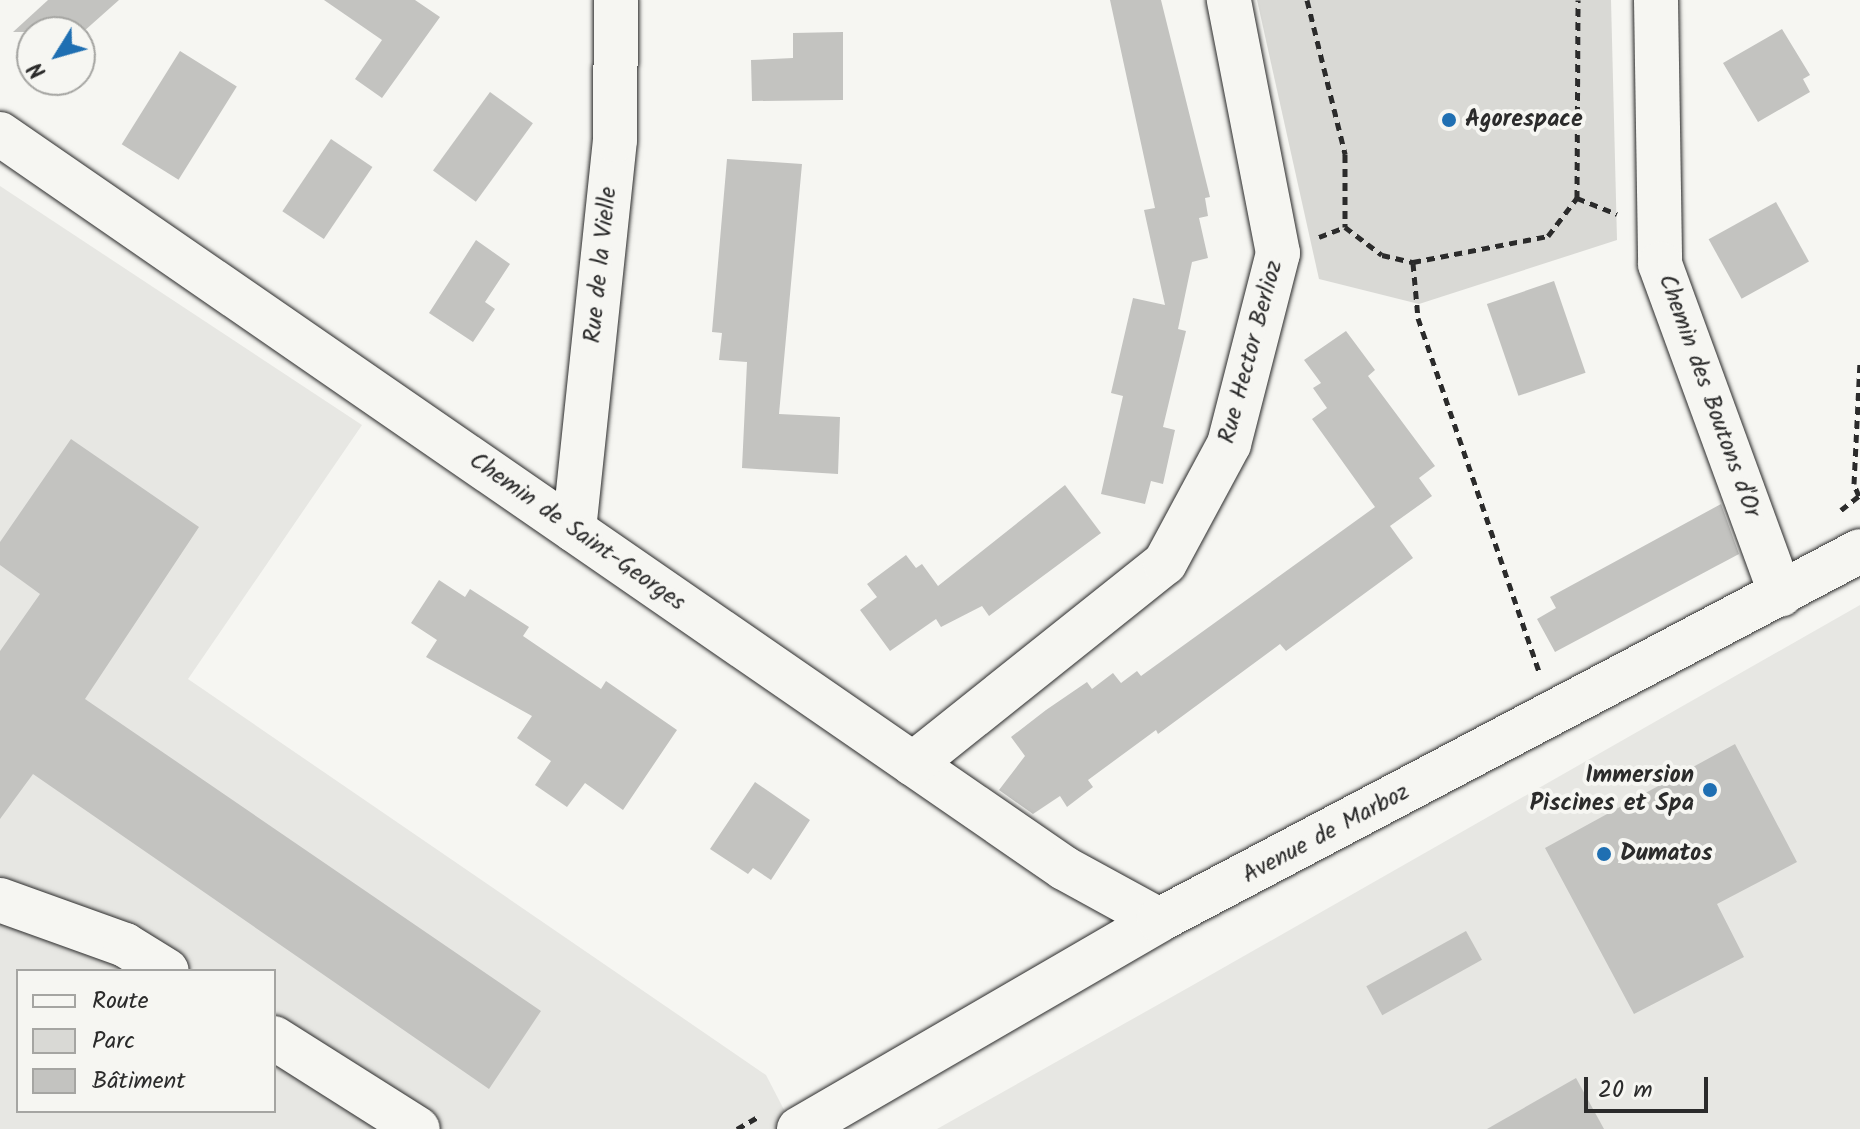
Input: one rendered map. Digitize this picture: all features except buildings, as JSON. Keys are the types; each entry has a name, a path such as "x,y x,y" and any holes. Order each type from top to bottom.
{"street":[{"name":"Rue de la Vielle","path":"574,530 615,140 616,0"},
{"name":"Rue Hector Berlioz","path":"913,764 1165,563 1229,444 1278,253 1229,0"},
{"name":"Chemin des Boutons d'Or","path":"1656,0 1660,264 1781,595"},
{"name":"Chemin de Saint-Georges","path":"0,134 1064,868 1159,920"},
{"name":"Avenue de Marboz","path":"799,1129 1159,920 1860,551"},
{"path":"0,900 113,939 164,969"},
{"path":"276,1039 418,1129"}],"path":[{"path":"1307,0 1345,154 1345,227 1382,255 1413,262 1548,236 1577,198 1578,0"},
{"path":"1413,262 1418,318 1553,715"},
{"path":"1860,362 1854,484 1860,497"}],"shaded area":[{"path":"0,186 362,425 188,679 766,1075 794,1129 0,1129"},
{"path":"1860,605 1860,1129 937,1129 1193,985"}],"green space":[{"name":"Agorespace","path":"1257,0 1611,0 1617,240 1419,304 1319,279"}],"place":[{"name":"Agorespace","path":"1449,120"},
{"name":"Immersion Piscines et Spa","path":"1710,790"},
{"name":"Dumatos","path":"1604,854"}]}
